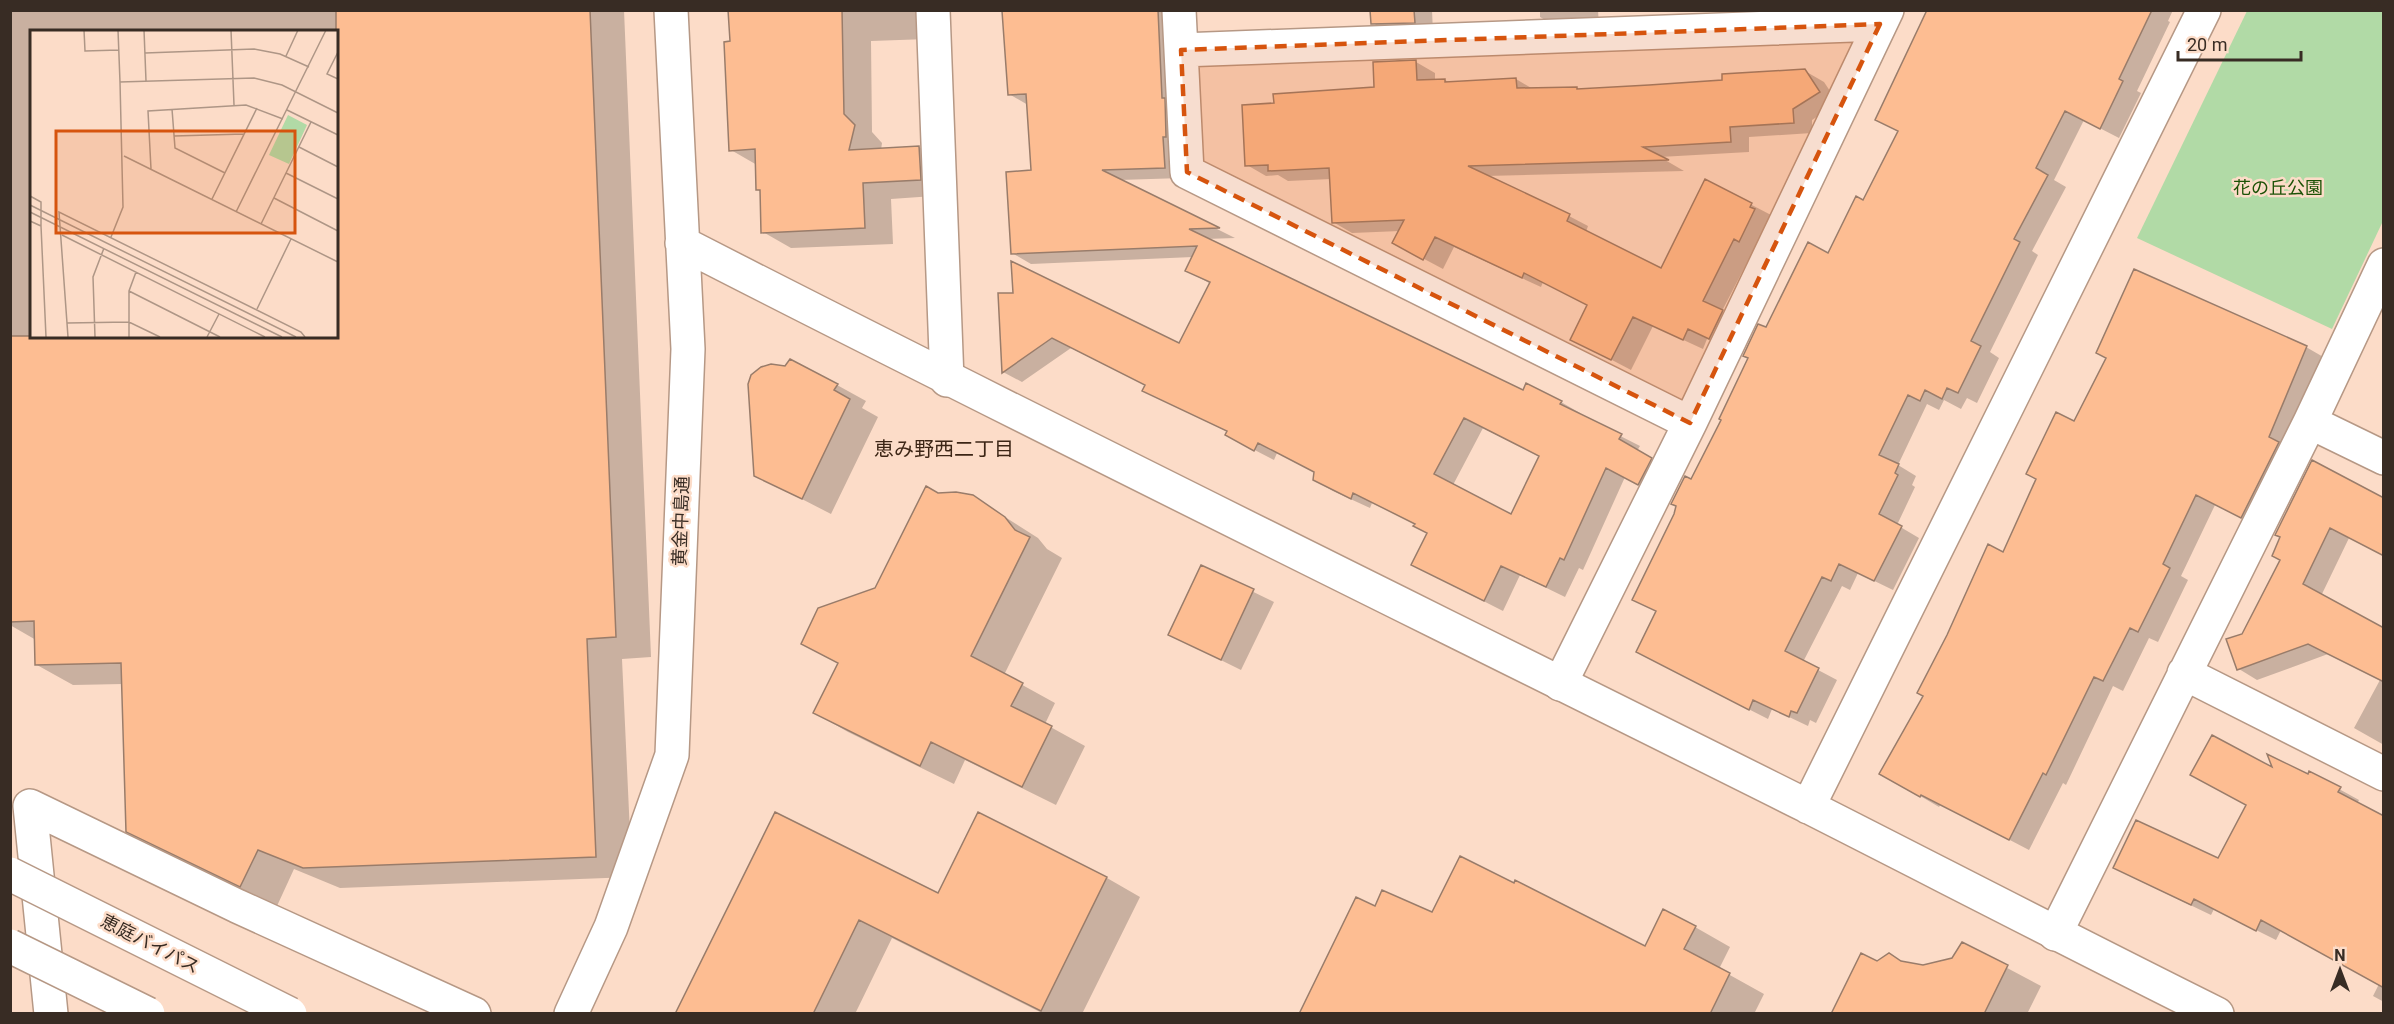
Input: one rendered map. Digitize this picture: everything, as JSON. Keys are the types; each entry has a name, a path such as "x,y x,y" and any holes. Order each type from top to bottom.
{"main road":[{"name":"黄金中島通","path":"571,1014 611,927 672,755 688,349 671,10"},
{"path":"933,10 947,380"},
{"path":"1179,10 1187,172 1690,423"},
{"path":"1808,807 2204,10"},
{"path":"1181,50 1884,17 1690,423 1560,684"},
{"path":"682,243 947,380 1808,807 2217,1014"},
{"path":"2055,934 2310,422 2384,265"},
{"path":"2310,422 2384,458"},
{"path":"2184,673 2384,774"},
{"path":"51,1014 30,806 237,906 474,1014"},
{"name":"恵庭バイパス","path":"10,874 290,1014"},
{"path":"10,946 148,1014"}],"highlighted area":[{"path":"1880,24 1690,423 1187,172 1181,50"}],"green space":[{"name":"花の丘公園","path":"2247,11 2383,11 2383,221 2332,329 2137,238"}],"building":[{"path":"336,10 590,10 616,637 587,639 596,857 303,868 258,850 240,887 126,832 121,663 35,665 34,621 10,622 10,336 30,336 30,338 338,338 338,30 336,30"},
{"path":"728,10 842,10 844,114 855,125 849,150 919,146 921,180 863,183 865,228 761,233 760,190 756,190 755,149 729,151 724,42 730,41"},
{"path":"1158,10 1162,98 1165,98 1166,137 1163,137 1165,168 1102,170 1220,228 1189,229 1523,390 1526,383 1562,401 1560,404 1622,434 1619,439 1652,458 1638,485 1606,468 1564,560 1560,558 1546,587 1501,566 1484,601 1411,565 1427,533 1413,526 1415,524 1353,493 1351,499 1313,480 1314,472 1258,443 1254,451 1225,435 1227,431 1142,391 1145,385 1052,338 1002,373 998,293 1013,293 1011,261 1179,343 1210,282 1185,271 1197,246 1011,254 1006,172 1031,170 1026,94 1008,95 1002,11","holes":["1464,418 1539,456 1511,514 1434,474"]},
{"path":"1370,10 1414,10 1415,23 1371,24"},
{"path":"1927,10 2152,10 2119,79 2123,81 2100,129 2065,111 2036,168 2048,175 2014,239 2020,242 1971,341 1981,346 1958,393 1947,388 1942,399 1925,390 1920,401 1908,395 1879,455 1899,464 1895,473 1898,475 1879,514 1902,526 1874,581 1839,564 1831,581 1822,577 1785,651 1819,668 1797,713 1791,711 1789,717 1753,700 1749,710 1636,652 1656,611 1632,600 1674,514 1676,506 1671,504 1685,476 1691,479 1721,420 1719,419 1748,358 1743,356 1758,324 1766,327 1808,242 1828,253 1856,196 1863,200 1898,131 1875,120"},
{"path":"1416,60 1417,80 1445,79 1445,82 1516,78 1517,88 1577,87 1577,89 1649,85 1722,80 1722,74 1805,69 1820,92 1793,109 1794,123 1730,127 1731,142 1643,147 1669,160 1468,166 1570,214 1567,221 1661,268 1705,179 1752,203 1750,207 1755,209 1739,242 1734,239 1703,301 1723,310 1709,339 1688,329 1683,340 1633,317 1611,360 1570,340 1587,305 1524,273 1522,278 1435,237 1423,260 1392,243 1404,220 1332,223 1329,168 1268,171 1268,165 1245,166 1242,105 1274,103 1273,94 1374,87 1373,62"},
{"path":"2134,269 2307,346 2269,437 2279,442 2241,518 2196,495 2163,564 2170,568 2138,632 2130,628 2103,681 2094,677 2046,775 2043,773 2009,840 1921,795 1920,797 1879,774 1923,696 1917,693 1947,635 1988,544 2003,552 2036,479 2026,474 2056,412 2074,421 2106,358 2096,353"},
{"path":"790,359 838,384 834,390 850,399 802,499 754,476 748,384 751,375 761,367 771,364 785,366"},
{"path":"2312,460 2384,498 2384,556 2330,528 2303,584 2384,628 2384,682 2308,644 2237,670 2226,639 2242,634 2280,560 2272,556 2280,537 2275,535"},
{"path":"926,486 938,493 956,492 973,495 1005,517 1015,530 1030,537 971,656 1023,683 1011,706 1052,726 1022,787 931,742 920,766 813,713 838,663 801,644 818,608 875,588"},
{"path":"1201,565 1254,589 1221,660 1168,635"},
{"path":"2212,735 2272,767 2267,754 2308,774 2309,771 2341,787 2338,792 2384,816 2384,988 2261,920 2256,931 2194,899 2191,905 2113,868 2136,820 2218,858 2246,805 2190,775"},
{"path":"775,812 938,893 978,812 1107,877 1041,1011 859,920 813,1014 675,1014"},
{"path":"1460,856 1514,883 1515,880 1645,946 1663,909 1696,926 1684,949 1730,973 1710,1014 1299,1014 1356,897 1375,906 1382,890 1432,912"},
{"path":"1962,942 2008,965 1984,1014 1831,1014 1861,953 1877,961 1889,953 1901,961 1923,965 1952,958"}],"district":[{"name":"恵み野西二丁目","path":"944,449"}]}
